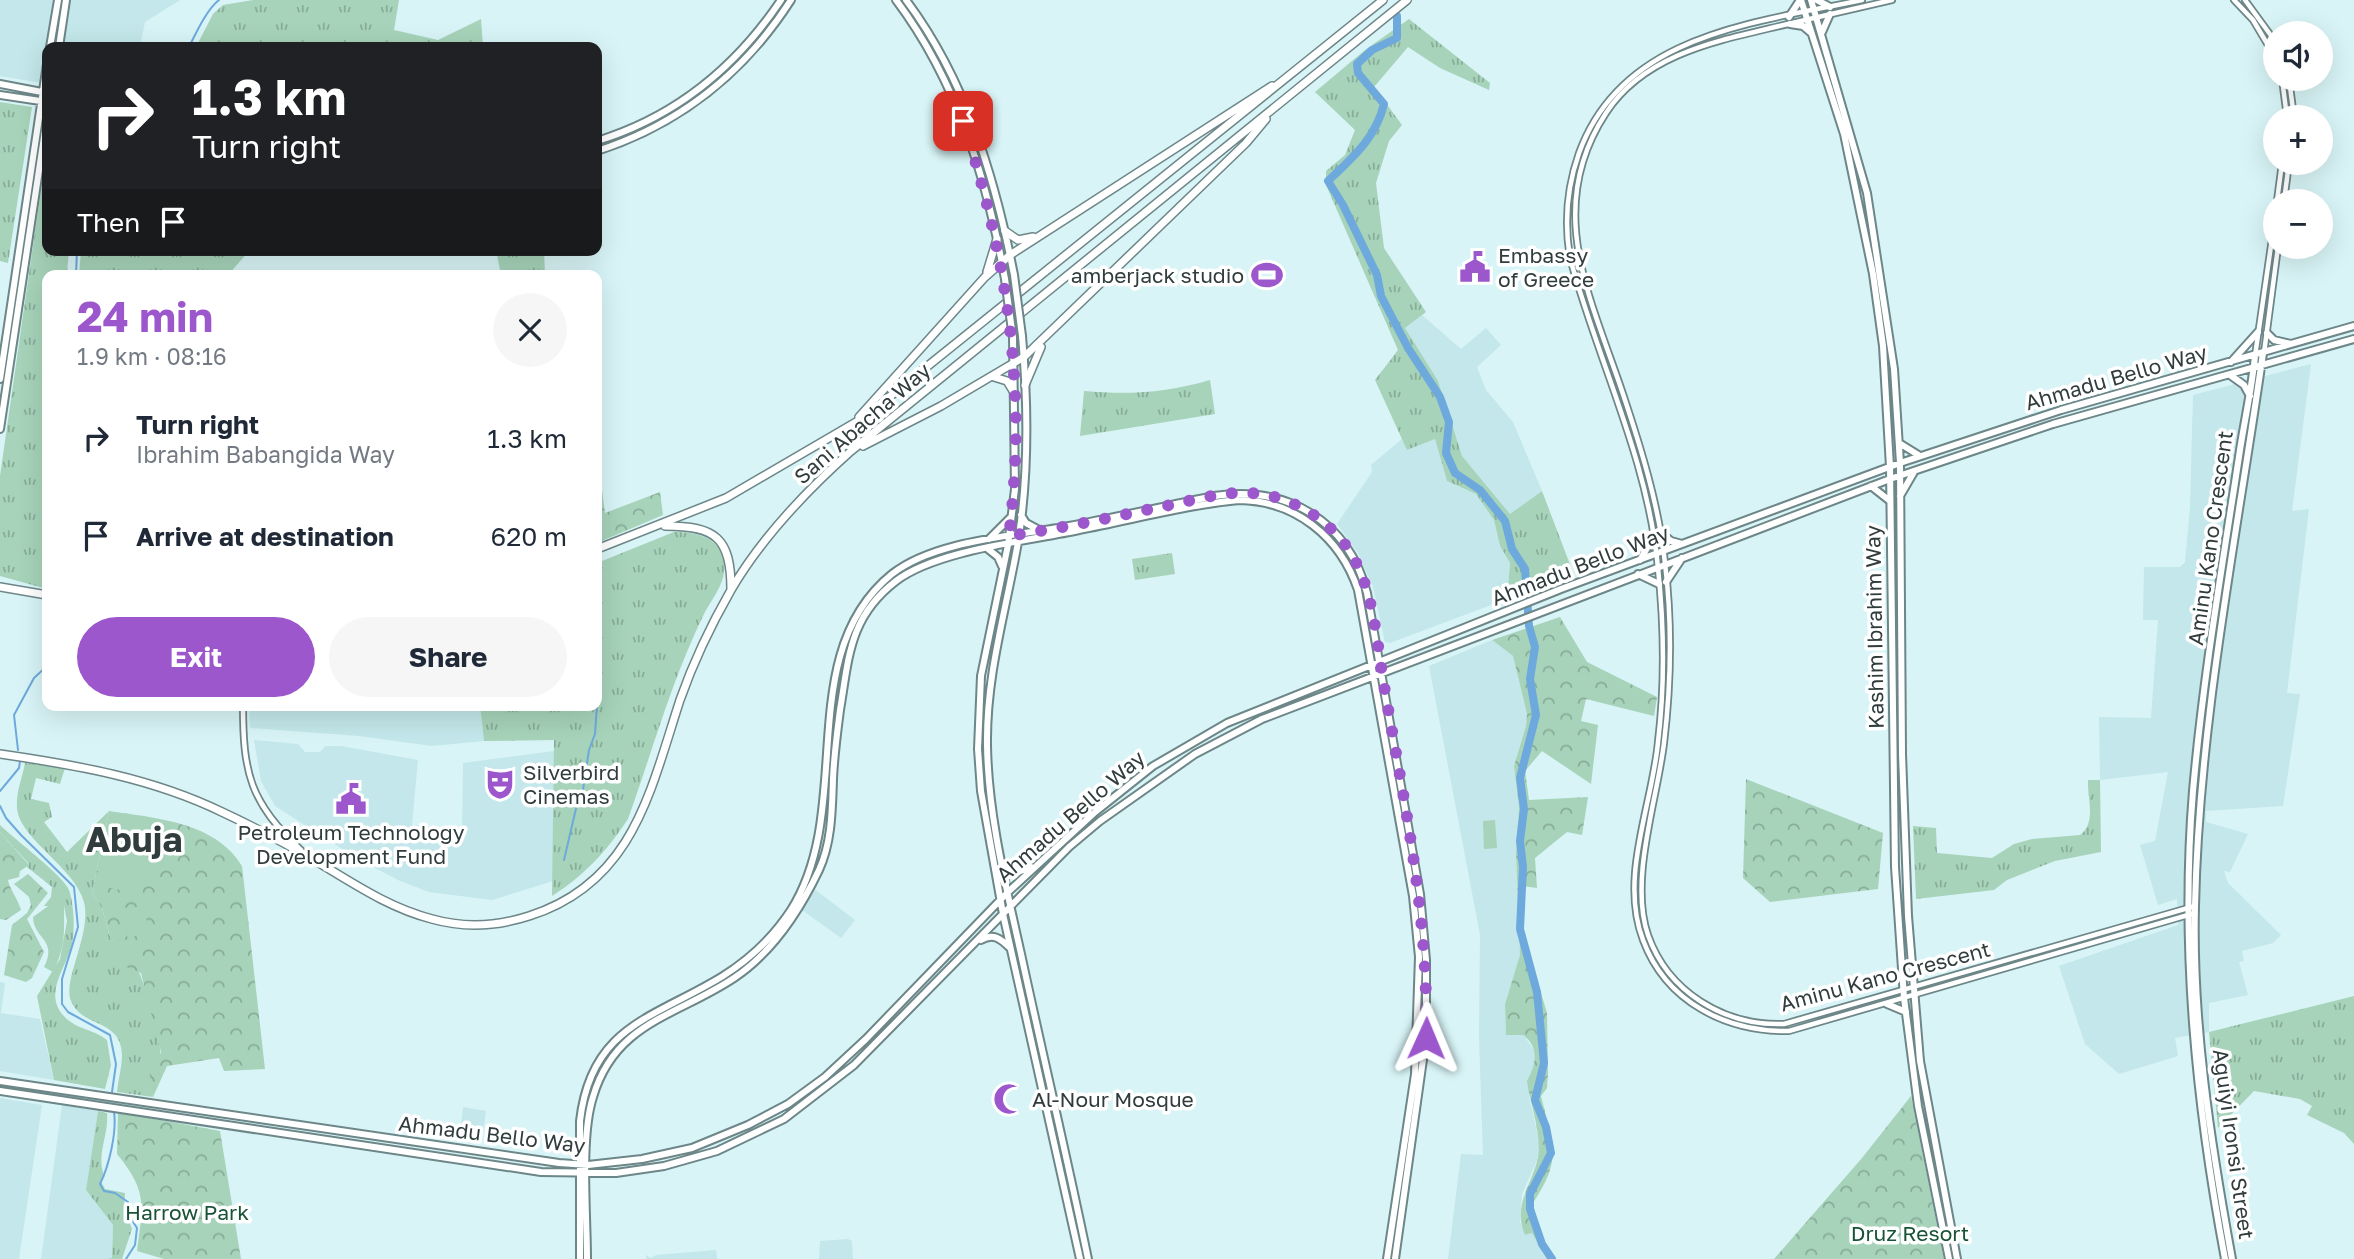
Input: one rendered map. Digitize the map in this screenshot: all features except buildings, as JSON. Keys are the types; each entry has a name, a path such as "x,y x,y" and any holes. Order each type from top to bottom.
{"highway":[{"name":"Sani Abacha Way","path":"602,547 660,526 754,483 846,430 903,388 1383,0"},
{"name":"Sani Abacha Way","path":"0,754 45,760 146,783 224,813 309,857 385,902 450,924 504,922 561,903 604,871 633,831 656,777 695,661 731,590 772,533 801,499 851,451 1407,0"},
{"path":"846,430 898,376 985,277 1002,262 1245,101 1291,76"},
{"path":"851,451 993,377 1024,357 1246,143 1278,105"},
{"path":"1005,231 1018,240 1037,237"},
{"path":"985,277 997,239"},
{"path":"1025,385 1036,354 1049,335"},
{"path":"993,377 1007,381 1015,394"},
{"path":"660,526 694,526 718,537 730,560 731,590"},
{"path":"0,587 42,594"}],"main road":[{"path":"51,42 58,0"},
{"path":"59,42 66,0"},
{"path":"602,139 645,122 696,92 749,44 781,0"},
{"path":"602,149 658,126 702,99 744,62 791,0"},
{"path":"896,0 931,52 963,121 997,239 1005,279 1015,363 1016,455 1009,536 981,676 978,750 981,791 1010,948 1080,1259"},
{"path":"906,0 932,37 957,83 971,118 1005,231 1014,275 1024,357 1026,443 1019,535 995,645 987,705 990,787 1011,907 1088,1259"},
{"path":"1801,0 1789,20 1803,26 1812,35"},
{"name":"Kashim Ibrahim Way","path":"1801,0 1844,134 1871,260 1886,376 1890,467 1895,867 1902,991 1918,1106 1949,1259"},
{"name":"Kashim Ibrahim Way","path":"1811,0 1852,132 1878,250 1894,369 1900,463 1902,754 1914,988 1926,1098 1958,1259"},
{"path":"1817,0 1830,11 1824,21 1822,34"},
{"path":"0,84 42,91"},
{"path":"0,95 42,102"},
{"path":"0,426 36,130 42,109"},
{"path":"0,379 42,148"},
{"name":"Ahmadu Bello Way","path":"0,1081 512,1159 584,1164 642,1159 692,1148 739,1130 788,1104 825,1077 1036,865 1126,787 1179,749 1249,713 1561,589 1900,463 2061,410 2354,326"},
{"path":"2230,363 2258,332"},
{"path":"2267,333 2274,340 2293,345"},
{"name":"Ahmadu Bello Way","path":"0,1091 511,1168 584,1175 642,1170 690,1160 743,1141 784,1119 844,1074 1069,847 1161,775 1210,744 1262,719 1565,600 1890,479 2053,424 2230,375 2254,369 2261,370 2270,364 2354,340"},
{"name":"Aminu Kano Crescent","path":"2202,1035 2198,1015 2191,910 2209,725 2263,353"},
{"name":"Aminu Kano Crescent","path":"2193,1035 2193,789 2255,356"},
{"path":"2230,375 2244,385 2250,396"},
{"path":"1899,443 1920,456"},
{"path":"1875,472 1889,453"},
{"path":"1899,497 1915,471"},
{"path":"1871,486 1890,501"},
{"path":"587,1259 582,1101 598,1064 615,1041 650,1013 710,984 750,957 780,925 799,895 821,836 828,735 839,656 850,626 862,606 880,585 905,565 961,545 1227,494 1261,494 1292,503 1327,526 1353,557 1367,593 1380,661 1419,888 1426,960 1426,1038 1395,1259"},
{"path":"584,1164 591,1101 597,1083 617,1051 643,1026 733,979 755,962 786,927 810,888 820,867 828,837 835,736 847,659 864,615 884,592 909,573 939,561 1034,539 1227,501 1251,500 1282,507 1322,532 1348,565 1358,590 1413,896 1419,968 1415,1074 1387,1259"},
{"path":"1021,514 1030,526 1041,531"},
{"path":"988,540 1012,515"},
{"path":"1659,531 1671,541 1684,545"},
{"path":"1639,561 1653,538"},
{"path":"1014,558 1034,539"},
{"path":"988,549 998,557 1003,569"},
{"path":"1636,574 1663,583 1684,556"},
{"path":"1002,862 1018,872 1036,865"},
{"path":"970,947 993,936 1010,948"},
{"path":"1887,1003 1906,1012"},
{"name":"Aguiyi Ironsi Street","path":"2193,1035 2202,1118 2225,1259"},
{"name":"Aguiyi Ironsi Street","path":"2202,1035 2211,1119 2232,1259"},
{"path":"580,1259 584,1175"}],"street":[{"path":"1830,11 1862,0"},
{"name":"Aminu Kano Crescent","path":"1660,553 1653,538 1632,442 1570,257 1566,226 1574,166 1602,106 1643,66 1692,41 1892,0"},
{"path":"2234,0 2253,20 2263,37"},
{"path":"2245,0 2263,25"},
{"name":"Aminu Kano Crescent","path":"1789,20 1693,48 1647,72 1608,110 1580,169 1574,226 1578,262 1638,440 1659,531 1667,716 1659,781 1641,879 1642,912 1655,951 1671,976 1699,1001 1729,1016 1766,1024 1797,1021 2191,910"},
{"name":"Aminu Kano Crescent","path":"2255,356 2269,259"},
{"path":"2263,353 2276,259"},
{"name":"Aminu Kano Crescent","path":"1663,583 1659,740 1634,879 1635,913 1649,954 1666,980 1695,1007 1724,1022 1767,1031 1809,1027 1887,1003 1902,991"},
{"path":"243,711 246,762 256,798 278,827 309,857"},
{"name":"Aminu Kano Crescent","path":"1902,991 1915,997 2191,910"}],"shaded area":[{"path":"0,0 180,0 145,22 141,42 42,42 42,83 0,76"},
{"path":"1422,315 1461,349 1486,328 1501,345 1477,367 1486,390 1513,422 1542,491 1510,514 1462,456 1405,328"},
{"path":"2311,364 2292,511 2309,509 2287,693 2300,694 2283,806 2206,811 2206,822 2248,834 2230,872 2224,871 2228,883 2281,935 2273,943 2242,951 2244,961 2239,962 2248,995 2209,1003 2209,1032 2175,1038 2178,1056 2119,1074 2085,1044 2059,966 2178,925 2177,899 2158,905 2140,845 2155,841 2168,772 2100,780 2099,717 2151,718 2158,620 2143,620 2144,567 2180,567 2185,562 2190,507 2193,395"},
{"path":"1403,438 1407,450 1435,439 1447,481 1476,494 1494,520 1500,546 1510,563 1507,599 1390,643 1385,642 1373,587 1358,553 1337,524 1372,472 1371,465"},
{"path":"1492,640 1513,656 1527,714 1514,766 1519,807 1516,853 1520,955 1505,1004 1506,1035 1523,1035 1535,1051 1536,1065 1529,1097 1540,1145 1537,1160 1522,1194 1520,1222 1525,1235 1532,1233 1547,1259 1448,1259 1461,1154 1483,1155 1479,1037 1480,935 1429,666"},
{"path":"249,711 481,711 484,741 432,746 359,736 250,728"},
{"path":"254,740 298,744 305,752 320,752 325,746 341,746 418,760 412,825 462,829 463,763 554,751 553,881 492,900 429,892 398,880 358,859 275,806 261,781"},
{"path":"813,888 855,920 841,938 802,910"},
{"path":"0,982 5,983 1,1013 40,1019 54,1080 0,1071"},
{"path":"0,1098 42,1105 19,1259 0,1259"},
{"path":"62,1105 98,1111 86,1190 113,1225 112,1259 41,1259"},
{"path":"463,1107 486,1111 482,1140 460,1136"},
{"path":"820,1241 852,1241 853,1259 819,1259"},
{"path":"716,1250 717,1259 646,1259 646,1255 651,1258 656,1255"}],"green space":[{"path":"253,0 399,0 394,30 438,40 481,19 483,42 199,42 213,14 223,5"},
{"path":"1409,19 1490,83 1489,90 1440,68 1408,47 1374,87 1402,125 1389,141 1376,183 1384,248 1426,312 1405,328 1438,381 1462,456 1510,514 1542,491 1574,575 1507,599 1510,563 1500,546 1494,520 1476,494 1447,481 1435,439 1407,450 1375,380 1398,350 1326,185 1326,171 1345,155 1355,130 1315,92 1365,50"},
{"path":"0,102 32,107 8,263 0,261"},
{"path":"42,183 42,256 69,256 67,270 42,270 42,588 0,576 0,476"},
{"path":"81,256 245,256 232,270 79,270"},
{"path":"497,256 544,256 545,270 500,270"},
{"path":"1210,380 1215,414 1080,436 1084,391 1147,392"},
{"path":"602,489 605,513 660,492 663,515 602,541"},
{"path":"674,532 690,533 705,537 717,546 722,553 724,569 721,583 682,664 628,819 594,862 552,896 554,740 484,741 481,711 602,711 602,561"},
{"path":"1172,553 1175,574 1135,580 1132,559"},
{"path":"1560,617 1587,662 1657,697 1654,716 1586,699 1581,721 1598,725 1591,784 1542,751 1525,771 1529,800 1588,797 1582,835 1567,832 1535,858 1537,888 1523,886 1522,929 1547,1013 1547,1088 1541,1096 1553,1151 1549,1174 1533,1203 1543,1245 1554,1259 1547,1259 1532,1233 1525,1235 1521,1214 1539,1148 1527,1081 1535,1056 1532,1045 1523,1035 1506,1035 1505,1004 1520,955 1516,853 1519,807 1514,766 1527,714 1513,656 1492,640"},
{"path":"25,763 65,768 60,784 36,778 31,799 49,803 52,817 44,822 67,852 109,811 92,893 102,908 111,940 125,938 151,1006 160,1049 152,1080 153,1097 117,1092 122,1060 120,1043 109,1029 84,1016 71,1001 70,981 84,928 84,902 70,877 37,843 20,820 17,796"},
{"path":"1746,779 1883,833 1878,889 1770,902 1743,878"},
{"path":"2088,780 2100,780 2101,852 2055,861 2007,880 1994,890 1916,899 1913,826 1936,828 1937,853 1992,858 2014,844 2032,839 2080,835 2090,817"},
{"path":"109,811 164,820 201,831 231,851 242,866 265,1069 224,1071 219,1058 167,1066 153,1097 149,1081 161,1052 141,973 124,966 125,939 111,940 102,908 92,893"},
{"path":"110,815 154,824 139,894 95,885"},
{"path":"1495,820 1497,848 1484,849 1483,821"},
{"path":"0,825 49,867 69,890 73,910 73,938 58,979 55,997 67,1019 107,1040 111,1065 105,1089 54,1080 37,996 60,959 67,921 64,906 44,906 51,897 52,887 27,867 29,864 0,832"},
{"path":"0,832 29,865 20,871 19,877 8,880 21,910 6,920 0,919"},
{"path":"28,874 48,893 27,919 44,952 32,978 26,982 4,975 12,925 27,913 31,905 29,897 14,884"},
{"path":"51,904 64,905 62,946 53,972 44,967 48,958 47,945 34,925 33,917"},
{"path":"145,906 148,935 127,937 124,908"},
{"path":"2354,996 2354,1144 2344,1133 2307,1115 2312,1106 2300,1099 2254,1091 2218,1128 2209,1032"},
{"name":"Druz Resort","path":"1911,1096 1944,1259 1774,1259 1862,1158"},
{"path":"98,1111 107,1113 101,1160 104,1176 101,1181 105,1189 125,1193 124,1209 132,1229 122,1259 108,1259 112,1258 113,1225 86,1190"},
{"name":"Harrow Park","path":"118,1112 220,1131 241,1259 164,1259 137,1251 141,1200 134,1179 117,1154"}],"waterway":[{"path":"192,42 206,15 219,0"},
{"path":"1397,16 1397,38 1372,50 1357,64 1358,73 1384,104 1380,116 1362,147 1328,181 1343,205 1377,275 1381,296 1408,348 1440,397 1449,422 1446,453 1455,473 1480,490 1505,521 1512,549 1525,569 1529,626 1535,647 1530,679 1536,715 1520,778 1524,809 1520,841 1523,867 1520,929 1537,992 1544,1063 1535,1100 1546,1127 1551,1153 1530,1194 1530,1209 1542,1244 1552,1259"},
{"path":"76,270 77,256"},
{"path":"18,750 14,715 34,678 42,671"},
{"path":"564,860 578,800 582,796 589,750 595,734 597,711"},
{"path":"0,791 19,768 20,761"},
{"path":"0,806 6,818 21,835 74,887 78,927 62,979 62,1004 68,1012 110,1035 116,1064 112,1092"},
{"path":"114,1112 112,1149 100,1184 104,1191 115,1193 128,1202 130,1217 137,1228 135,1245 126,1259"}],"place":[{"name":"Embassy of Greece","path":"1475,267"},
{"name":"amberjack studio","path":"1267,275"},
{"name":"Silverbird Cinemas","path":"500,784"},
{"name":"Petroleum Technology Development Fund","path":"351,799"},
{"name":"Al-Nour Mosque","path":"1009,1099"}],"district":[{"name":"Abuja","path":"134,839"}],"route":[{"path":"963,121 981,174 994,227 1013,338 1017,426 1015,489 1009,536 1214,496 1261,494 1292,503 1317,517 1344,543 1360,570 1382,674 1420,894 1426,960 1426,1038"}]}
